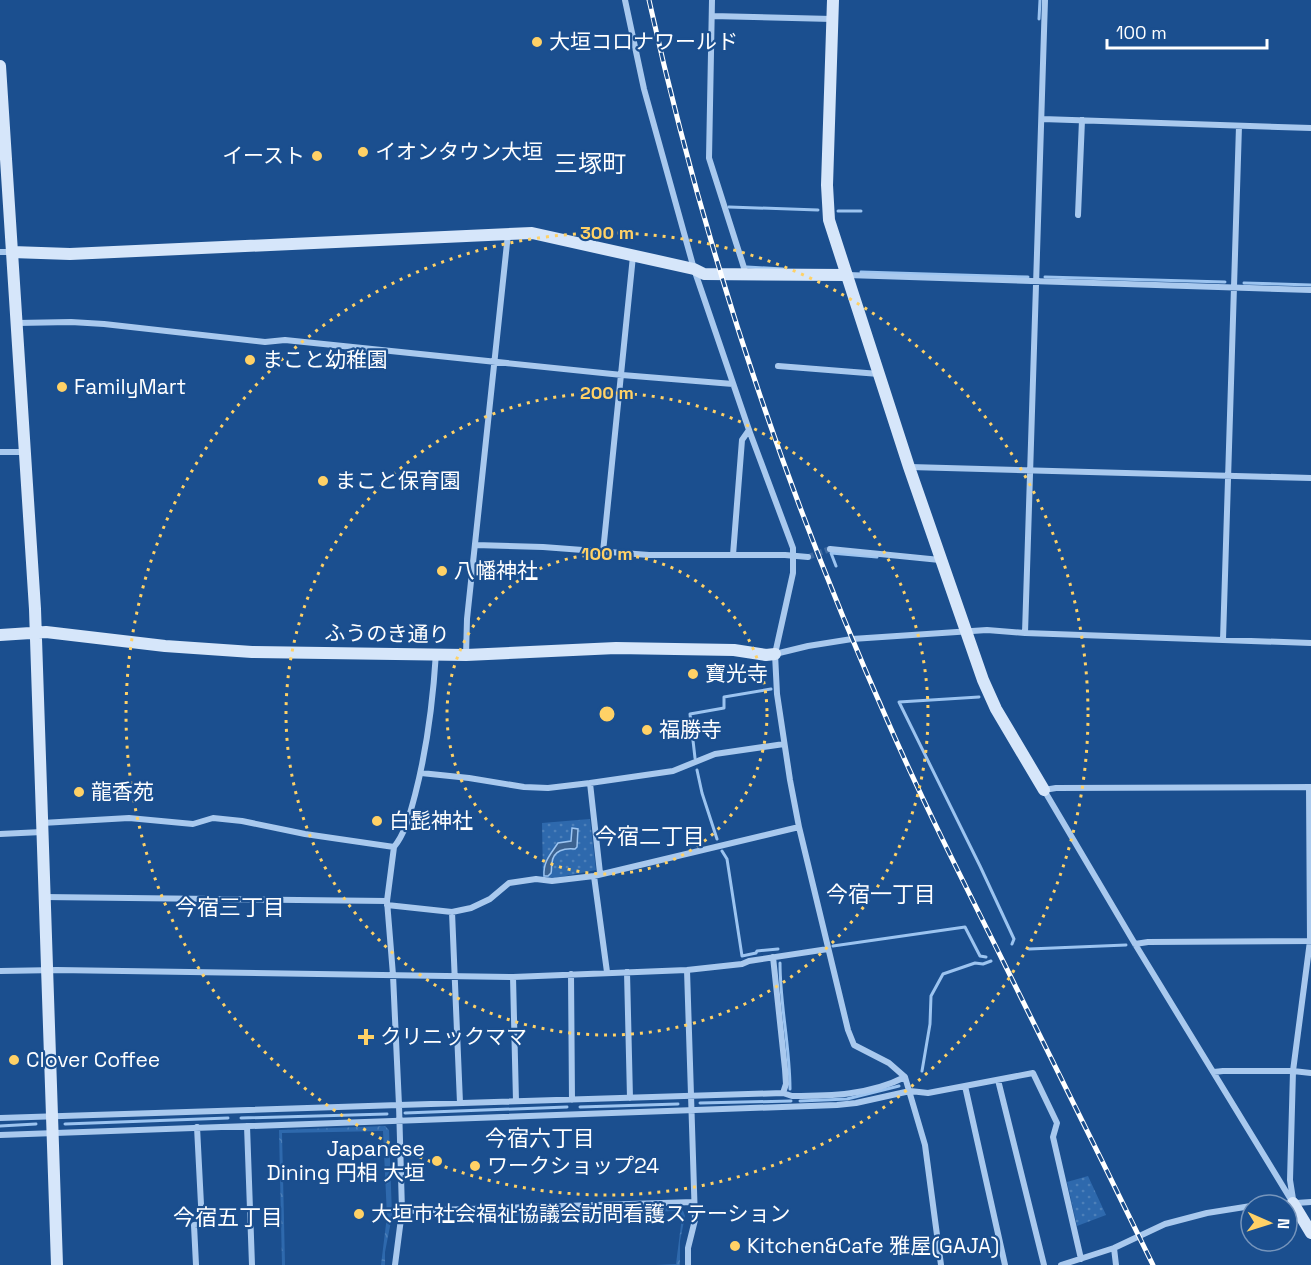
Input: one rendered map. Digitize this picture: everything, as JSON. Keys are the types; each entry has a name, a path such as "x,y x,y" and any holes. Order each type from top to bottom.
{"street":[{"path":"624,0 644,89 694,269 749,430 791,538 793,573 775,654 784,744 799,827 848,1030 854,1044 889,1063 905,1077 927,1156 941,1265"},
{"path":"712,0 709,158 746,274"},
{"path":"833,0 829,220 909,467 983,680 996,709 1135,944 1287,1193"},
{"path":"1025,633 1032,470 1045,0"},
{"path":"712,16 832,19"},
{"path":"0,66 6,252 17,323 35,633 57,1265"},
{"path":"1042,119 1311,128"},
{"path":"1078,215 1082,120"},
{"path":"1223,640 1239,126"},
{"path":"466,654 467,619 508,233"},
{"path":"6,252 70,254 532,233 694,269 704,274 847,275 1311,290"},
{"path":"603,552 633,256"},
{"path":"17,323 71,321 265,342 285,340 622,375 734,384"},
{"path":"778,366 880,374"},
{"path":"733,555 742,440 749,430"},
{"path":"0,452 24,452"},
{"path":"909,467 1311,478"},
{"path":"475,545 543,547 649,555 808,557"},
{"path":"830,549 941,560"},
{"path":"775,654 852,639 987,630 1311,643"},
{"name":"ふうのき通り","path":"0,635 46,632 165,646 252,652 466,654 616,648 734,650 766,655 775,654"},
{"path":"395,1265 402,1211 393,975 387,903 394,847 402,837 421,772 434,694 436,653"},
{"path":"421,772 469,777 524,787 548,788 673,771 715,754 784,744"},
{"path":"590,783 607,972"},
{"path":"1044,790 1056,788 1310,787 1310,941 1293,1071 1290,1180 1292,1193"},
{"path":"0,834 129,818 193,824 213,818 394,847"},
{"path":"44,897 387,903 452,912 471,908 490,899 509,883 536,879 552,881 597,875 799,827"},
{"path":"452,912 460,1103"},
{"path":"1135,944 1310,941"},
{"path":"0,971 513,977 687,970 742,964 828,949"},
{"path":"773,957 785,1069 786,1084 783,1093"},
{"path":"687,970 695,1220 688,1248 688,1265"},
{"path":"627,972 630,1098"},
{"path":"571,974 572,1100"},
{"path":"513,977 516,1101"},
{"path":"1214,1072 1293,1071 1311,1073"},
{"path":"0,1135 847,1104 910,1091 928,1093 1033,1073 1057,1123 1053,1137 1082,1259"},
{"path":"0,1118 783,1093 792,1096 847,1095 893,1083 905,1077"},
{"path":"998,1080 1044,1265"},
{"path":"965,1086 1005,1265"},
{"path":"247,1126 252,1265"},
{"path":"196,1265 194,1225 202,1224 197,1127"},
{"path":"402,1211 694,1202"},
{"path":"1062,1265 1114,1248 1165,1224 1239,1208"},
{"path":"1299,1213 1311,1233"},
{"path":"1114,1248 1116,1265"}],"green space":[{"path":"590,819 596,870 555,878 543,877 542,823"},
{"path":"385,1126 389,1130 392,1216 385,1252 385,1265 381,1265 387,1216 383,1131 282,1133 285,1265 282,1265 279,1130"},
{"path":"1088,1176 1106,1215 1077,1226 1067,1182"},
{"path":"682,1208 685,1216 680,1241 680,1265 656,1265 676,1264 682,1217 677,1211 483,1217 483,1214"}],"shaded area":[{"path":"572,828 578,829 577,847 557,853 553,859 551,873 544,876 546,863 558,843 571,841"}],"waterway":[{"path":"1039,19 1040,0"},
{"path":"729,207 818,210"},
{"path":"838,211 861,211"},
{"path":"747,267 783,269"},
{"path":"861,272 1028,277"},
{"path":"1045,277 1225,282"},
{"path":"1244,283 1311,285"},
{"path":"836,566 831,553 877,557"},
{"path":"695,758 690,714 724,708 724,697 771,689"},
{"path":"979,697 899,702 980,866 1014,939 1012,944"},
{"path":"697,770 717,839"},
{"path":"722,851 727,859 742,956 757,951 778,949"},
{"path":"833,946 965,927 980,956 986,957"},
{"path":"1029,949 1126,945"},
{"path":"922,1071 930,1024 931,996 943,974 975,963 983,964 991,961"},
{"path":"780,963 790,1089"},
{"path":"800,1101 847,1099 899,1086"},
{"path":"700,1103 791,1101"},
{"path":"580,1107 678,1104"},
{"path":"405,1113 567,1107"},
{"path":"241,1118 387,1114"},
{"path":"65,1124 228,1118"},
{"path":"0,1126 36,1124"}],"tunnel":[{"path":"808,557 830,549"}],"railway":[{"path":"649,0 695,185 750,367 850,635 955,866 1153,1265"}],"place":[{"name":"大垣コロナワールド","path":"537,42"},
{"name":"イオンタウン大垣","path":"363,152"},
{"name":"イースト","path":"317,156"},
{"name":"まこと幼稚園","path":"250,360"},
{"name":"FamilyMart","path":"62,387"},
{"name":"まこと保育園","path":"323,481"},
{"name":"八幡神社","path":"442,571"},
{"name":"寶光寺","path":"693,674"},
{"name":"福勝寺","path":"647,730"},
{"name":"龍香苑","path":"79,792"},
{"name":"白髭神社","path":"377,821"},
{"name":"クリニックママ","path":"366,1037"},
{"name":"Clover Coffee","path":"14,1060"},
{"name":"Japanese Dining 円相 大垣","path":"437,1161"},
{"name":"ワークショップ24","path":"475,1166"},
{"name":"大垣市社会福祉協議会訪問看護ステーション","path":"359,1214"},
{"name":"Kitchen&Cafe 雅屋(GAJA)","path":"735,1246"}],"district":[{"name":"三塚町","path":"590,164"},
{"name":"今宿二丁目","path":"650,836"},
{"name":"今宿一丁目","path":"881,894"},
{"name":"今宿三丁目","path":"230,907"},
{"name":"今宿六丁目","path":"540,1138"},
{"name":"今宿五丁目","path":"228,1217"}]}
